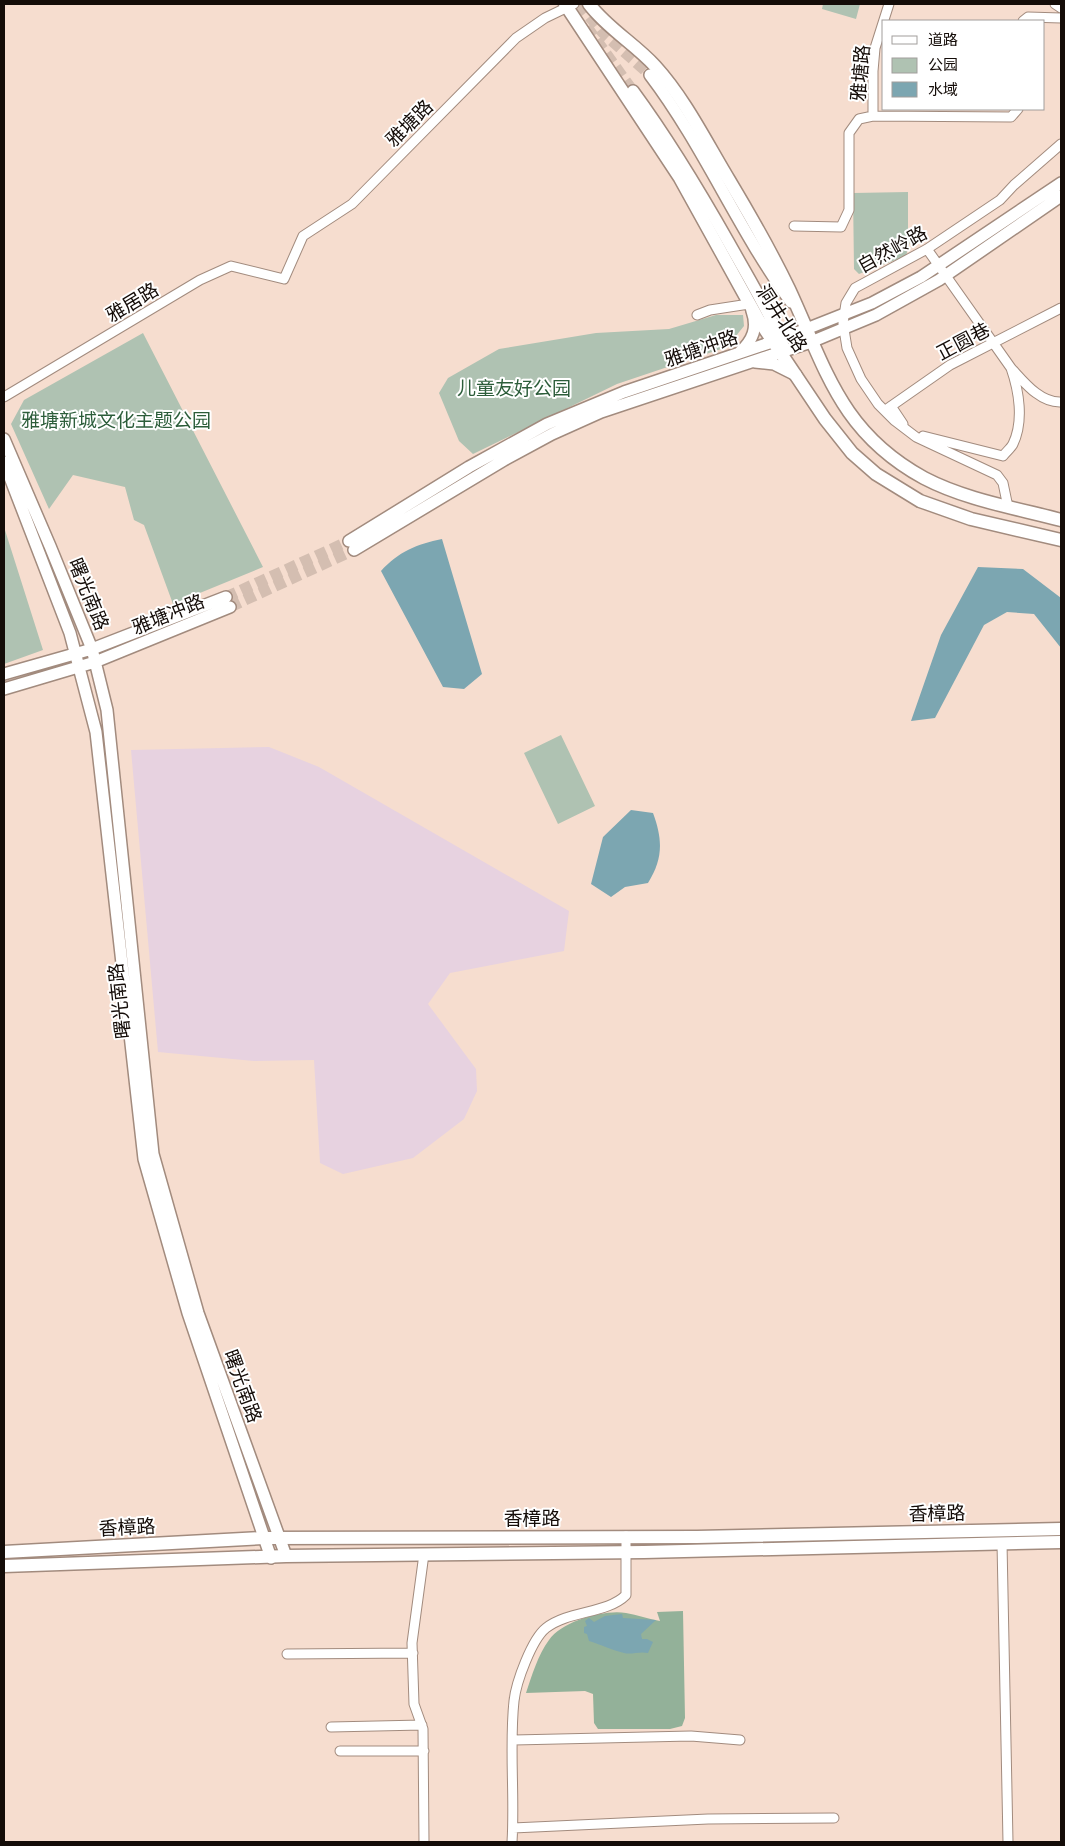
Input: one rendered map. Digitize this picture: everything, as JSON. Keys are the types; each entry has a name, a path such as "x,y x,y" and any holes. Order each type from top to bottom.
{"main road":[{"name":"洞井北路","path":"590,4 655,67 682,104 730,182 789,289 805,330 838,399 852,418 891,454 931,480 972,496 1061,520"},
{"name":"洞井北路","path":"569,5 680,178 750,305 780,345 797,376 829,425 852,453 876,474 920,501 945,511 1061,540"},
{"path":"650,75 701,152 769,272 797,309"},
{"path":"633,91 695,182 771,315 780,345"},
{"name":"雅塘冲路","path":"352,545 552,434 601,412 780,345 805,330 872,303 939,266 1061,183"},
{"name":"雅塘冲路","path":"780,345 811,342 876,315 946,276 1061,196"},
{"path":"750,305 755,325 754,333 742,358 774,364 797,376"},
{"name":"曙光南路","path":"4,439 47,538 92,650 107,710 153,1154 198,1313 286,1556"},
{"name":"曙光南路","path":"4,462 43,559 76,654 96,732 144,1159 188,1313 271,1558"},
{"name":"雅塘冲路","path":"4,674 92,650 228,602 95,662 4,689"},
{"name":"香樟路","path":"4,1552 263,1538 697,1537 1061,1529"},
{"name":"香樟路","path":"4,1566 286,1556 626,1552 1061,1542"}],"street":[{"name":"雅塘路","path":"884,20 889,4"},
{"path":"1055,4 1061,8"},
{"name":"雅塘路","path":"284,279 303,236 352,204 516,38 545,18 569,5"},
{"path":"1024,20 1028,17 1061,18"},
{"name":"雅塘路","path":"873,116 875,48 882,26"},
{"path":"794,226 841,227 849,210 849,133 859,119 873,116 1012,117 1017,110"},
{"name":"自然岭路","path":"1008,506 1002,483 997,475 916,437 861,379 847,348 844,314 846,303 855,288 927,249 1000,200 1014,185 1061,144"},
{"path":"927,249 1011,368 1034,392 1056,403 1061,402"},
{"name":"雅居路","path":"4,397 200,280 231,266 284,279"},
{"path":"697,316 710,310 750,305"},
{"name":"正圆巷","path":"888,408 950,365 1061,308"},
{"path":"888,408 903,424 919,435 1002,456 1013,445 1018,423 1019,392 1011,368"},
{"path":"512,1842 514,1699 535,1643 545,1629 556,1622 621,1600 626,1595 626,1536"},
{"path":"1002,1543 1008,1842"},
{"path":"424,1554 412,1653 414,1704 422,1725 424,1751 424,1842"},
{"path":"287,1654 412,1653"},
{"path":"331,1727 422,1725"},
{"path":"514,1740 691,1736 740,1740"},
{"path":"340,1751 424,1751"},
{"path":"513,1828 708,1819 834,1818"}],"shaded area":[{"path":"269,747 319,767 569,911 564,951 450,973 428,1004 476,1069 477,1091 464,1119 413,1158 343,1174 320,1163 314,1060 254,1061 158,1052 131,750"}],"green space":[{"path":"823,4 860,4 856,19 822,9"},
{"path":"908,192 908,232 912,234 906,256 859,274 854,269 853,193"},
{"name":"儿童友好公园","path":"716,315 743,315 744,326 727,347 617,384 473,454 459,441 439,393 448,378 499,349 596,333 669,329"},
{"name":"雅塘新城文化主题公园","path":"143,333 263,567 173,604 144,525 134,520 125,487 73,475 49,509 11,424 24,400"},
{"path":"4,527 43,650 4,664"},
{"path":"561,735 595,806 558,824 524,753"},
{"path":"683,1611 685,1718 682,1726 670,1729 598,1729 594,1723 593,1694 585,1691 526,1693 545,1646 555,1633 564,1627 584,1618 607,1613 626,1613 660,1621 657,1612"}],"water":[{"path":"442,539 482,674 464,689 443,687 381,571 387,564 408,550 424,543"},
{"path":"978,567 1023,569 1061,598 1061,648 1034,614 1007,612 984,625 935,718 911,721 941,635"},
{"path":"631,810 653,813 660,841 657,866 648,883 625,887 611,897 591,884 603,837"},
{"path":"622,1614 623,1618 656,1620 641,1634 642,1639 653,1642 648,1653 620,1652 589,1641 587,1634 584,1633 584,1627 587,1626 585,1621 589,1618 594,1622 605,1616"}],"tunnel":[{"path":"579,4 603,33 650,75"},
{"path":"587,27 633,91"},
{"path":"226,597 349,541"},
{"path":"230,607 354,550"}]}
